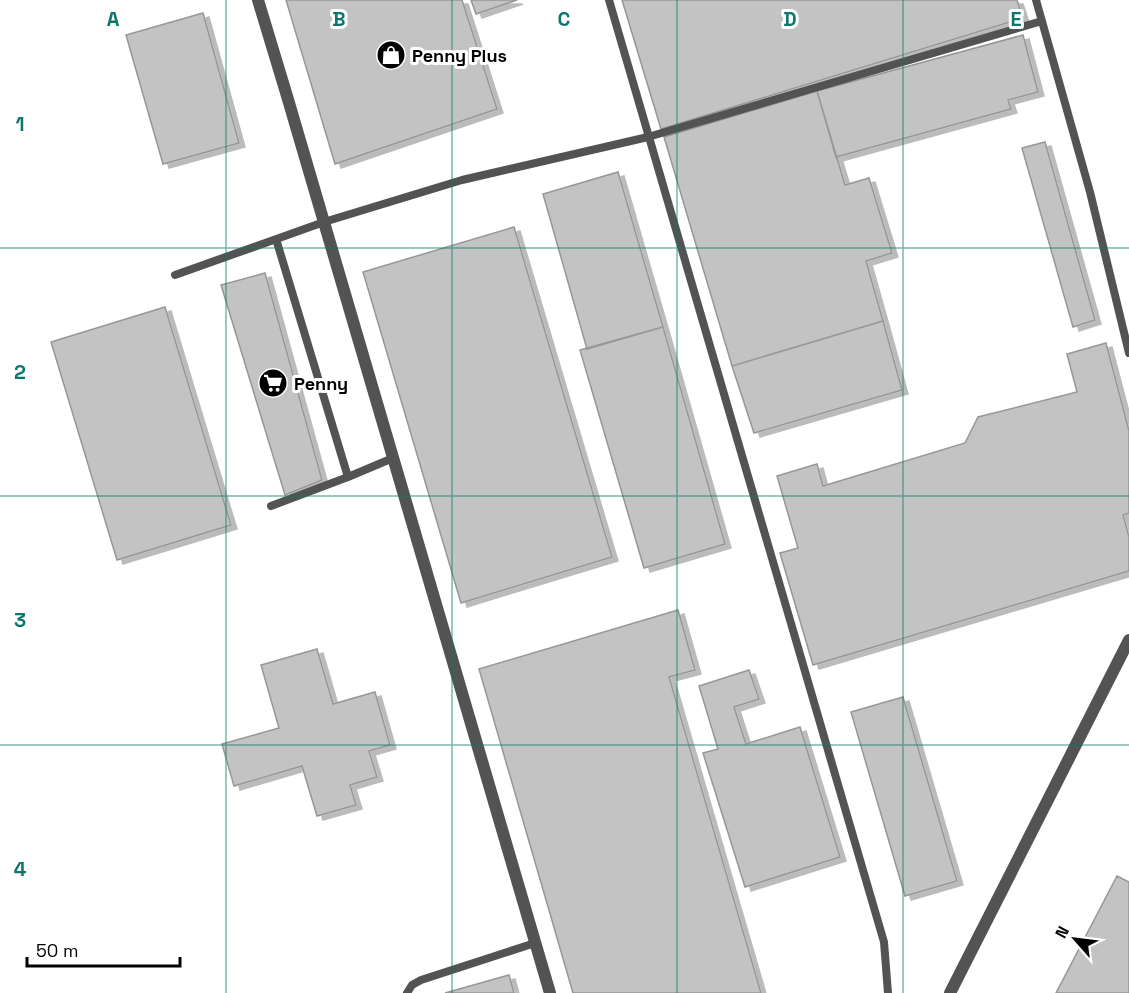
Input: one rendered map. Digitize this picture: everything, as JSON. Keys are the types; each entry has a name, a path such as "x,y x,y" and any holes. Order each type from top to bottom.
{"street":[{"path":"258,0 550,993"},
{"path":"950,993 1129,640"}],"lane":[{"path":"609,0 884,942 888,993"},
{"path":"1036,0 1090,192 1129,353"},
{"path":"175,275 324,222 462,180 648,137 1042,21"},
{"path":"276,239 348,477"},
{"path":"271,506 393,458"},
{"path":"407,993 412,985 421,980 535,943"}],"building":[{"name":"Penny Plus","path":"286,0 462,0 497,109 335,164"},
{"path":"471,0 517,0 476,14"},
{"path":"622,0 1017,0 1023,18 661,129"},
{"path":"203,13 239,143 163,164 126,35"},
{"path":"1023,35 1038,92 1008,100 1011,109 836,157 817,91"},
{"path":"817,91 845,185 869,178 892,253 866,261 883,321 732,366 664,137"},
{"path":"1045,142 1095,320 1073,327 1022,148"},
{"path":"618,172 663,327 587,349 543,194"},
{"path":"514,227 612,557 461,603 363,272"},
{"name":"Penny","path":"265,273 322,480 285,495 221,285"},
{"path":"165,307 231,525 117,560 51,342"},
{"path":"883,321 902,390 754,433 732,366"},
{"path":"663,327 725,544 644,568 580,350"},
{"path":"1106,343 1129,431 1129,513 1123,515 1129,537 1129,571 813,665 780,553 798,548 777,476 817,464 823,486 965,443 978,417 1077,392 1067,354"},
{"path":"678,610 695,670 669,677 761,993 573,993 479,669"},
{"path":"317,649 333,704 375,692 390,745 369,751 377,777 350,785 356,805 317,816 302,766 234,786 222,744 279,728 261,665"},
{"path":"749,670 759,699 734,707 746,744 800,727 840,857 745,887 703,753 718,749 699,686"},
{"path":"903,697 957,881 905,896 851,712"},
{"path":"1117,876 1129,882 1129,993 1056,993"},
{"path":"509,975 514,993 445,993"}],"place":[{"name":"Penny Plus","path":"391,55"},
{"name":"Penny","path":"273,383"}]}
